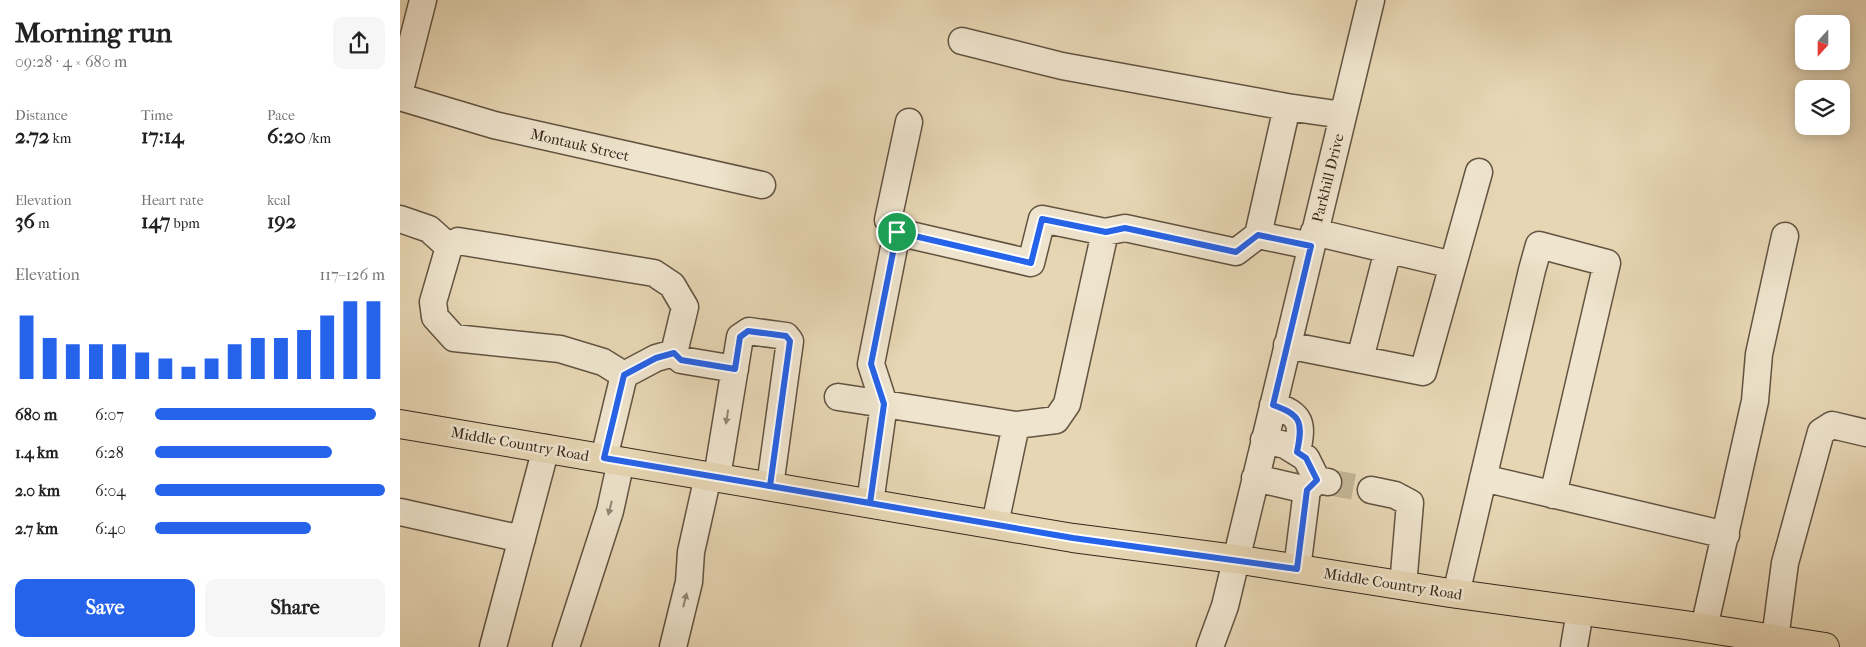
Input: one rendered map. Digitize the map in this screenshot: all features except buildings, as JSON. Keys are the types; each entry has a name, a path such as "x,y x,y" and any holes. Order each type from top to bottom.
{"main road":[{"name":"Middle Country Road","path":"400,424 1073,538 1236,559 1402,586 1704,628 1825,647"}],"street":[{"path":"400,90 423,0"},
{"name":"Parkhill Drive","path":"1210,647 1225,606 1371,0"},
{"path":"962,40 1062,66 1288,107 1343,114"},
{"name":"Montauk Street","path":"400,97 494,125 762,184"},
{"path":"909,122 888,220 897,232 1031,263 1042,219 1106,232 1125,228 1236,252 1258,235 1288,107"},
{"path":"1287,345 1423,372 1479,172"},
{"path":"400,219 429,229 449,247"},
{"path":"870,503 884,404 871,364 897,232"},
{"path":"838,397 1016,425 1056,420 1067,404 1106,232"},
{"path":"1258,235 1313,239 1388,250 1453,265"},
{"path":"1704,628 1755,401 1759,354 1785,236"},
{"path":"624,375 603,362 560,349 454,338 435,317 433,302 449,247 458,241 654,273 672,285 685,307 674,353"},
{"path":"1456,594 1539,245 1608,263 1553,495"},
{"path":"1360,359 1388,250"},
{"path":"673,647 689,582 691,552 712,477 740,337 748,331 786,336 790,341 770,486"},
{"path":"674,353 681,360 735,369"},
{"path":"624,375 656,358 674,353"},
{"path":"566,647 610,511 612,459 624,375"},
{"path":"1273,405 1291,411 1296,418 1300,428 1297,452"},
{"path":"995,524 1016,425"},
{"path":"1775,639 1785,562 1821,432 1832,425 1866,433"},
{"path":"1264,440 1285,444 1306,458 1317,484 1297,569"},
{"path":"493,647 546,448"},
{"path":"1255,478 1317,484"},
{"path":"1483,478 1726,535"},
{"path":"1371,490 1395,495 1410,503 1402,586"},
{"path":"400,512 522,539"},
{"path":"1574,647 1580,611"}],"tunnel":[{"path":"1328,482 1371,490"}],"route":[{"path":"897,232 871,364 884,404 870,503 604,458 624,375 656,358 674,353 681,360 735,369 740,337 748,331 786,336 790,341 770,486 870,503 1073,538 1236,559 1297,569 1307,490 1317,480 1306,458 1297,452 1300,428 1296,418 1291,411 1273,405 1311,246 1258,235 1236,252 1125,228 1106,232 1042,219 1031,263 897,232"}]}
